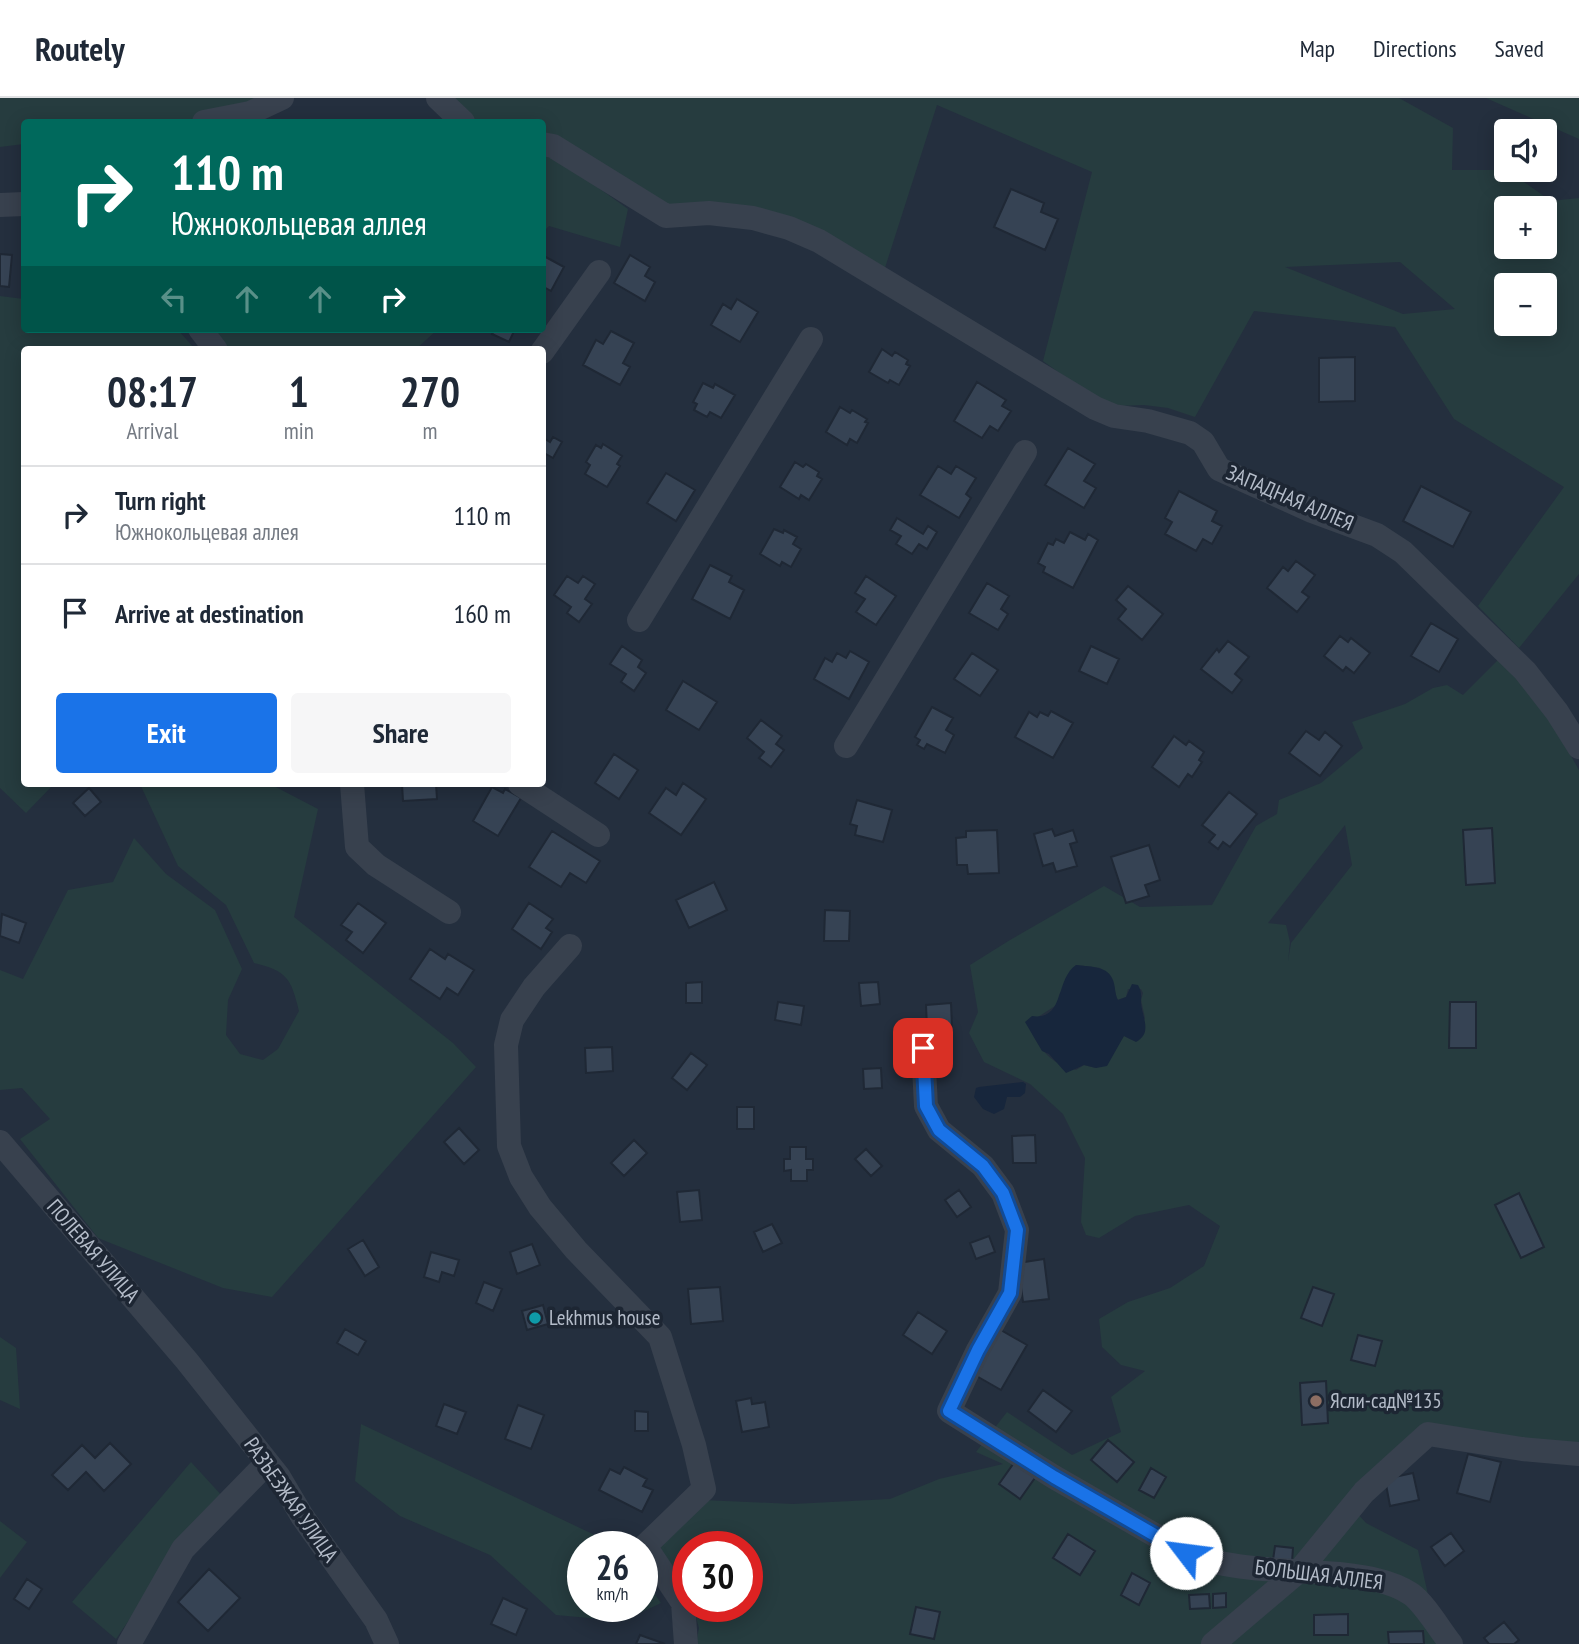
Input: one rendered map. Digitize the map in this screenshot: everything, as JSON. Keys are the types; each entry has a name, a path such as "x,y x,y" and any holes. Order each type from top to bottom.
{"street":[{"path":"219,119 250,113 282,98"},
{"path":"438,98 460,119"},
{"name":"ЗАПАДНАЯ АЛЛЕЯ","path":"546,145 553,146 666,216 709,213 753,218 789,228 819,242 1096,408 1114,416 1165,425 1191,433 1203,442 1219,469 1312,511 1377,535 1403,552 1525,671 1557,712 1579,747"},
{"path":"0,205 21,204"},
{"path":"546,346 599,272"},
{"path":"639,620 811,339"},
{"path":"846,746 1025,452"},
{"path":"352,787 357,847 376,865 449,912"},
{"path":"525,787 598,835"},
{"path":"570,946 534,987 512,1020 506,1045 509,1146 521,1177 540,1207 576,1250 660,1337 694,1445 704,1489 645,1546 683,1603 686,1644"},
{"name":"БОЛЬШАЯ АЛЛЕЯ","path":"923,1048 926,1106 939,1130 983,1166 1003,1193 1017,1230 1010,1293 978,1350 949,1411 1054,1477 1186,1553 1205,1561 1354,1576 1393,1584 1414,1595 1451,1644"},
{"name":"ПОЛЕВАЯ УЛИЦА","path":"0,1142 187,1361"},
{"name":"РАЗЪЕЗЖАЯ УЛИЦА","path":"187,1361 267,1463 376,1620 387,1644"},
{"path":"1213,1644 1300,1570 1364,1492 1428,1434 1522,1450 1579,1454"},
{"path":"129,1644 183,1549 267,1463"}],"green space":[{"path":"0,98 267,98 239,109 191,119 21,119 21,144 0,147"},
{"path":"448,98 1399,98 1453,128 1452,170 1494,170 1494,182 1524,182 1544,196 1494,196 1494,259 1557,259 1557,200 1579,198 1579,574 1519,648 1478,606 1564,487 1454,419 1395,327 1254,311 1195,417 1168,408 1117,406 1097,400 1043,361 1092,172 937,105 884,271 825,238 665,210 546,139 546,119 468,119","holes":["1400,262 1455,309 1403,314 1285,267"]},
{"path":"1486,98 1579,98 1579,139 1557,129 1557,119 1534,119"},
{"path":"546,155 575,171 628,209 620,247 549,226 546,229"},
{"path":"0,296 21,299 21,333 181,333 192,346 21,346 21,787 51,787 26,813 0,788"},
{"path":"215,333 434,333 419,346 226,346"},
{"path":"1501,657 1547,714 1579,770 1579,1447 1426,1426 1347,1502 1366,1523 1418,1550 1429,1599 1458,1644 696,1644 697,1622 763,1622 763,1531 672,1531 672,1570 658,1551 658,1541 703,1500 793,1504 890,1499 939,1479 1003,1464 976,1452 1007,1412 1072,1455 1121,1432 1111,1397 1145,1371 1121,1365 1102,1347 1099,1319 1128,1302 1170,1288 1204,1266 1220,1226 1189,1205 1135,1216 1099,1238 1086,1235 1081,1222 1085,1158 1063,1114 1030,1084 984,1062 969,1033 978,1012 970,965 1104,886 1140,907 1212,905 1256,826 1277,814 1279,800 1321,783 1363,748 1352,722 1405,704 1433,688 1447,685 1463,695","holes":["1345,825 1352,865 1291,943 1288,961 1290,942 1286,925 1268,923","1076,965 1100,968 1114,986 1117,1000 1126,997 1128,989 1141,989 1145,1018 1132,1040 1124,1036 1096,1068 1084,1065 1076,1070 1068,1068 1048,1055 1037,1043 1030,1028 1038,1017 1058,1004 1059,995"]},
{"path":"141,787 276,787 318,809 294,917 453,1043 476,1067 272,1297 223,1288 98,1238 20,1139 50,1119 22,1088 0,1090 0,970 23,979 68,890 113,882 134,838 166,874 215,910 242,969 228,1000 226,1035 240,1054 263,1060 278,1049 299,1011 290,983 274,969 254,963 226,905 178,866"},
{"path":"0,1337 16,1348 20,1409 0,1400"},
{"path":"361,1424 586,1531 567,1531 567,1616 556,1615 490,1555 400,1516 355,1481"},
{"path":"191,1462 224,1498 188,1534 116,1639 72,1602"},
{"path":"0,1521 27,1542 0,1578"}],"water":[{"path":"1076,965 1106,971 1113,981 1118,1000 1126,997 1132,984 1138,985 1145,1029 1136,1042 1124,1036 1107,1066 1096,1068 1084,1065 1066,1073 1049,1054 1042,1051 1025,1022 1032,1016 1043,1016 1050,1012 1069,971"},
{"path":"1023,1082 1026,1084 1025,1093 1020,1097 1007,1097 1004,1109 994,1114 983,1109 974,1097 976,1088 979,1087"}],"building":[{"path":"1011,189 1044,203 1041,212 1058,219 1045,250 994,227"},
{"path":"0,254 12,255 9,287 0,286"},
{"path":"630,255 650,267 645,276 655,282 645,301 614,283"},
{"path":"546,257 564,267 551,291 546,288"},
{"path":"737,299 758,312 740,342 711,325 723,304 731,309"},
{"path":"611,331 634,343 623,363 630,367 620,385 583,365 596,340 603,344"},
{"path":"493,333 513,333 509,342"},
{"path":"882,349 892,356 895,352 908,360 906,364 910,366 899,385 890,380 888,383 869,372"},
{"path":"1355,357 1355,401 1319,402 1319,358"},
{"path":"977,382 1006,400 1002,406 1011,411 998,431 990,426 982,438 954,421"},
{"path":"703,383 713,388 715,384 735,395 721,418 710,412 707,417 694,410 697,404 693,402"},
{"path":"840,407 850,413 852,410 867,419 865,422 868,423 857,443 850,439 847,445 826,432"},
{"path":"553,437 562,442 553,458 546,454 546,440 550,442"},
{"path":"603,444 622,456 617,464 620,466 607,487 585,474 590,465 586,462 596,445 601,448"},
{"path":"1068,448 1095,464 1084,481 1096,488 1084,508 1045,485"},
{"path":"795,462 803,467 806,464 819,472 817,476 822,479 809,500 801,495 799,499 780,487"},
{"path":"938,466 951,474 956,466 976,478 966,494 971,498 959,518 920,495"},
{"path":"666,473 695,490 676,521 647,503"},
{"path":"1421,486 1471,512 1453,547 1403,521"},
{"path":"1179,491 1217,511 1212,521 1222,526 1212,544 1203,539 1196,551 1165,534 1172,522 1165,518"},
{"path":"897,518 923,534 928,526 937,532 927,549 919,544 912,554 896,544 901,536 890,530"},
{"path":"774,529 783,533 784,530 797,537 793,544 801,549 791,567 782,562 780,566 760,554"},
{"path":"1070,532 1085,540 1088,534 1098,540 1073,588 1043,572 1045,567 1038,563 1048,543 1053,545 1056,539 1064,543"},
{"path":"1296,561 1315,575 1302,592 1309,597 1297,612 1267,588 1283,567 1288,571"},
{"path":"710,565 732,576 729,582 744,590 730,619 692,599"},
{"path":"567,576 578,583 583,576 595,584 585,599 592,604 579,622 567,613 571,607 554,595"},
{"path":"866,576 896,596 876,625 856,612 865,599 855,593"},
{"path":"987,583 1009,596 1001,609 1008,614 998,630 969,613"},
{"path":"1128,586 1163,614 1142,640 1118,619 1126,609 1116,600"},
{"path":"1431,623 1458,639 1439,672 1411,656"},
{"path":"1340,636 1348,642 1351,638 1370,653 1354,673 1346,667 1343,671 1324,656"},
{"path":"1228,641 1249,657 1235,674 1242,680 1232,693 1201,669 1217,649 1219,652"},
{"path":"622,646 642,660 638,667 646,673 634,691 621,682 626,674 610,664"},
{"path":"1091,646 1119,659 1107,684 1079,671"},
{"path":"850,651 869,662 849,699 814,679 825,658 832,662 837,653 846,658"},
{"path":"972,653 998,670 980,696 954,679"},
{"path":"683,681 717,702 699,730 666,710"},
{"path":"932,707 953,718 946,730 954,735 945,753 927,744 924,749 917,745 920,740 915,737"},
{"path":"1051,711 1073,723 1053,758 1015,737 1029,712 1037,717 1040,712 1048,716"},
{"path":"761,720 782,736 776,744 784,750 771,767 759,758 764,752 747,738"},
{"path":"1306,731 1319,740 1325,732 1342,746 1320,776 1289,753"},
{"path":"1174,736 1186,745 1189,741 1204,752 1199,760 1202,762 1192,777 1188,774 1179,787 1152,767"},
{"path":"614,754 638,770 619,799 595,783"},
{"path":"683,783 706,799 681,835 649,813 666,788 676,795"},
{"path":"402,787 436,787 437,799 403,801"},
{"path":"492,787 503,793 505,789 521,798 498,836 473,821"},
{"path":"89,788 101,802 85,816 73,803"},
{"path":"1229,792 1257,814 1230,847 1223,842 1218,849 1209,842 1215,835 1202,825"},
{"path":"857,800 892,810 883,842 855,835 857,826 850,824"},
{"path":"1492,828 1495,883 1466,885 1463,830"},
{"path":"1052,829 1055,836 1073,830 1077,842 1070,844 1077,866 1056,872 1053,863 1043,866 1034,834"},
{"path":"997,830 999,873 968,874 967,865 957,865 956,838 966,837 966,831"},
{"path":"552,831 600,861 586,883 570,873 561,887 529,867"},
{"path":"1149,845 1160,880 1145,885 1149,896 1126,903 1111,857"},
{"path":"714,882 727,910 689,928 676,900"},
{"path":"358,903 386,923 363,953 346,940 352,932 341,925"},
{"path":"529,903 553,919 546,928 552,932 541,949 512,929"},
{"path":"825,910 850,911 849,941 824,941"},
{"path":"2,914 26,923 19,943 0,936"},
{"path":"430,949 445,959 448,954 474,970 458,995 447,988 440,999 410,979"},
{"path":"702,982 702,1003 686,1003 686,983"},
{"path":"878,982 880,1004 861,1006 859,983"},
{"path":"778,1002 804,1006 801,1025 775,1020"},
{"path":"1450,1002 1476,1002 1476,1048 1449,1048"},
{"path":"951,1003 952,1027 927,1028 926,1005"},
{"path":"612,1047 613,1071 586,1073 585,1048"},
{"path":"691,1053 707,1065 687,1090 672,1078"},
{"path":"881,1068 882,1088 864,1089 863,1069"},
{"path":"737,1107 754,1107 754,1129 737,1129"},
{"path":"459,1128 479,1150 464,1164 444,1142"},
{"path":"1035,1135 1036,1163 1013,1163 1012,1136"},
{"path":"634,1140 647,1153 624,1176 611,1163"},
{"path":"790,1147 806,1147 806,1159 813,1159 813,1170 807,1170 807,1181 791,1181 791,1170 784,1171 784,1159 790,1159"},
{"path":"866,1149 882,1166 871,1176 855,1159"},
{"path":"699,1190 702,1220 680,1222 677,1192"},
{"path":"959,1190 971,1207 957,1217 945,1200"},
{"path":"1519,1193 1544,1247 1521,1258 1495,1205"},
{"path":"772,1224 782,1243 763,1252 754,1232"},
{"path":"989,1236 995,1252 976,1259 970,1243"},
{"path":"363,1240 379,1267 365,1276 348,1249"},
{"path":"532,1244 540,1265 517,1274 510,1252"},
{"path":"431,1252 459,1260 454,1276 442,1272 439,1282 424,1277"},
{"path":"1044,1259 1049,1299 1023,1302 1018,1263"},
{"path":"484,1282 502,1289 493,1311 476,1303"},
{"path":"720,1287 723,1321 691,1324 688,1289"},
{"path":"1313,1287 1334,1294 1322,1326 1301,1318"},
{"name":"Lekhmus house","path":"543,1305 548,1324 527,1330 522,1311"},
{"path":"918,1312 947,1331 932,1354 903,1335"},
{"path":"345,1329 366,1341 358,1355 337,1343"},
{"path":"999,1329 1027,1345 1001,1390 973,1374"},
{"path":"1358,1335 1382,1341 1375,1366 1351,1360"},
{"path":"1326,1381 1328,1423 1302,1425 1300,1383"},
{"path":"1043,1390 1072,1411 1056,1432 1028,1411"},
{"path":"751,1398 752,1404 765,1402 769,1427 742,1432 736,1401"},
{"path":"444,1404 466,1412 457,1434 436,1426"},
{"path":"518,1405 544,1415 531,1449 505,1439"},
{"path":"635,1411 648,1412 648,1431 635,1431"},
{"path":"1108,1440 1134,1462 1117,1482 1091,1460"},
{"path":"110,1443 131,1464 104,1491 86,1472 68,1490 52,1475 82,1445 95,1458"},
{"path":"1468,1454 1501,1462 1490,1502 1457,1493"},
{"path":"1016,1460 1037,1475 1020,1499 999,1484"},
{"path":"624,1467 647,1479 643,1486 653,1490 642,1512 599,1490 610,1469 620,1474"},
{"path":"1151,1468 1166,1477 1154,1498 1139,1490"},
{"path":"1413,1473 1419,1500 1390,1506 1385,1479"},
{"path":"1451,1533 1464,1551 1445,1566 1431,1547"},
{"path":"1068,1534 1095,1551 1080,1575 1053,1558"},
{"path":"1275,1546 1293,1548 1292,1562 1273,1560"},
{"path":"209,1569 240,1598 208,1631 178,1602"},
{"path":"1132,1573 1150,1583 1139,1605 1121,1595"},
{"path":"27,1579 42,1589 29,1609 14,1599"},
{"path":"1226,1593 1226,1607 1213,1608 1213,1594"},
{"path":"1209,1594 1210,1608 1190,1609 1189,1595"},
{"path":"503,1598 527,1609 516,1635 491,1624"},
{"path":"916,1607 940,1612 934,1639 910,1634"},
{"path":"1348,1614 1348,1635 1314,1635 1314,1615"},
{"path":"1504,1622 1519,1640 1514,1644 1489,1644 1484,1638"},
{"path":"1423,1631 1424,1644 1389,1644 1388,1632"},
{"path":"640,1635 665,1644 636,1644"}],"place":[{"name":"Lekhmus house","path":"535,1318"},
{"name":"Ясли-сад№135","path":"1316,1401"}],"route":[{"path":"923,1048 926,1106 939,1130 983,1166 1003,1193 1017,1230 1010,1293 978,1350 949,1411 1054,1477 1186,1553"}]}
